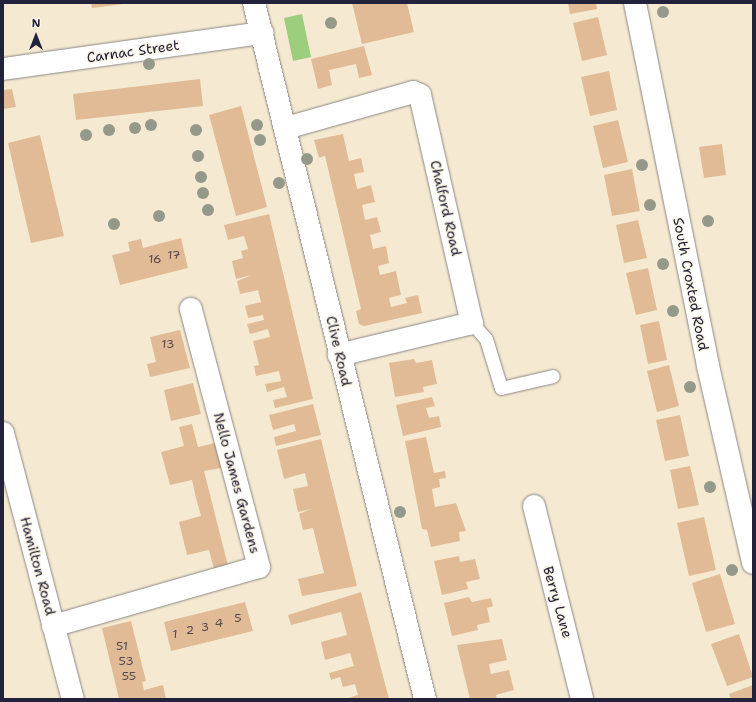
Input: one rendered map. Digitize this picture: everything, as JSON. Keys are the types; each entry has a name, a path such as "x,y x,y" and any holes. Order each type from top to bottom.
{"street":[{"name":"Clive Road","path":"254,3 263,33 339,355 425,699"},
{"name":"South Croxted Road","path":"635,3 710,373 753,563"},
{"name":"Carnac Street","path":"3,69 263,33"},
{"name":"Chalford Road","path":"286,128 414,92 420,95 472,323"},
{"name":"Nello James Gardens","path":"53,626 259,567 191,309"},
{"path":"339,355 472,323"},
{"name":"Hamilton Road","path":"3,433 73,699"},
{"name":"Berry Lane","path":"534,506 582,699"}],"lane":[{"path":"472,323 486,339 501,388 553,376"}],"green space":[{"path":"302,14 311,57 293,61 284,18"}],"building":[{"path":"91,3 123,3 123,4 92,8"},
{"path":"352,3 407,3 414,32 362,44"},
{"path":"568,3 596,3 597,9 570,14"},
{"path":"598,17 607,55 582,61 573,23"},
{"path":"364,46 372,75 359,78 356,64 329,70 332,85 318,89 311,59"},
{"path":"609,71 617,110 590,116 581,77"},
{"path":"200,79 203,106 76,120 73,94"},
{"path":"12,89 16,107 3,109 3,90"},
{"path":"241,106 267,207 236,216 209,115"},
{"path":"618,120 628,162 603,168 593,126"},
{"path":"343,134 349,161 361,158 364,172 354,174 357,189 371,185 375,202 362,205 365,220 377,217 381,232 370,235 373,249 386,246 389,263 378,266 380,275 396,271 401,295 389,298 391,307 407,303 405,298 418,295 422,313 364,326 359,324 356,311 361,309 325,156 319,158 314,140"},
{"path":"40,135 64,236 31,243 8,143"},
{"path":"722,144 726,175 704,178 699,147"},
{"path":"632,169 640,211 612,216 604,175"},
{"path":"269,214 313,399 275,408 273,400 287,397 284,387 267,392 265,384 281,381 279,371 256,376 254,366 259,365 253,341 270,337 268,329 250,334 247,324 264,320 263,315 248,318 245,306 261,302 258,290 240,294 237,281 252,275 236,279 232,261 243,258 241,251 248,249 244,236 228,240 224,225"},
{"path":"638,220 647,258 624,263 616,225"},
{"path":"181,238 188,268 120,285 112,255 130,251 128,242 141,239 143,248"},
{"path":"648,268 657,310 636,315 626,273"},
{"path":"659,321 667,360 648,364 640,325"},
{"path":"180,330 190,368 150,377 147,364 156,362 150,337"},
{"path":"414,359 416,363 432,360 437,384 423,387 424,392 395,397 389,363"},
{"path":"669,365 679,406 657,412 647,371"},
{"path":"193,383 201,414 171,421 164,390"},
{"path":"432,397 435,406 426,408 429,418 439,416 441,427 403,436 396,405"},
{"path":"313,404 321,435 276,446 274,437 296,431 294,424 273,430 269,415"},
{"path":"680,415 689,456 665,461 656,420"},
{"path":"192,424 198,447 215,443 221,468 204,471 228,566 214,569 209,550 187,555 179,522 201,516 192,480 170,485 161,452 184,446 179,427"},
{"path":"426,437 434,473 445,471 446,478 439,479 440,487 432,489 435,507 456,503 466,531 459,532 460,541 431,547 427,530 422,529 405,441"},
{"path":"321,439 357,586 302,596 298,579 324,573 313,528 303,530 299,514 311,509 298,512 293,489 308,486 305,473 284,479 277,450"},
{"path":"690,466 699,505 678,509 670,470"},
{"path":"704,517 716,570 689,576 677,523"},
{"path":"459,556 460,562 475,559 480,579 466,582 468,589 442,595 434,561"},
{"path":"720,574 735,624 706,632 692,583"},
{"path":"361,592 389,699 345,699 358,695 355,684 343,687 340,677 331,680 329,673 354,666 350,653 325,660 321,642 347,635 341,612 291,625 288,615"},
{"path":"469,597 472,602 491,598 493,606 487,608 490,622 477,625 478,630 452,636 444,603"},
{"path":"245,602 253,631 171,651 164,622"},
{"path":"131,621 146,681 142,682 144,690 163,685 166,699 119,699 102,628"},
{"path":"739,634 753,677 727,686 711,644"},
{"path":"502,639 507,660 489,664 491,674 509,670 514,690 496,695 497,699 470,699 457,645"},
{"path":"753,685 753,699 731,699 729,694"}]}
